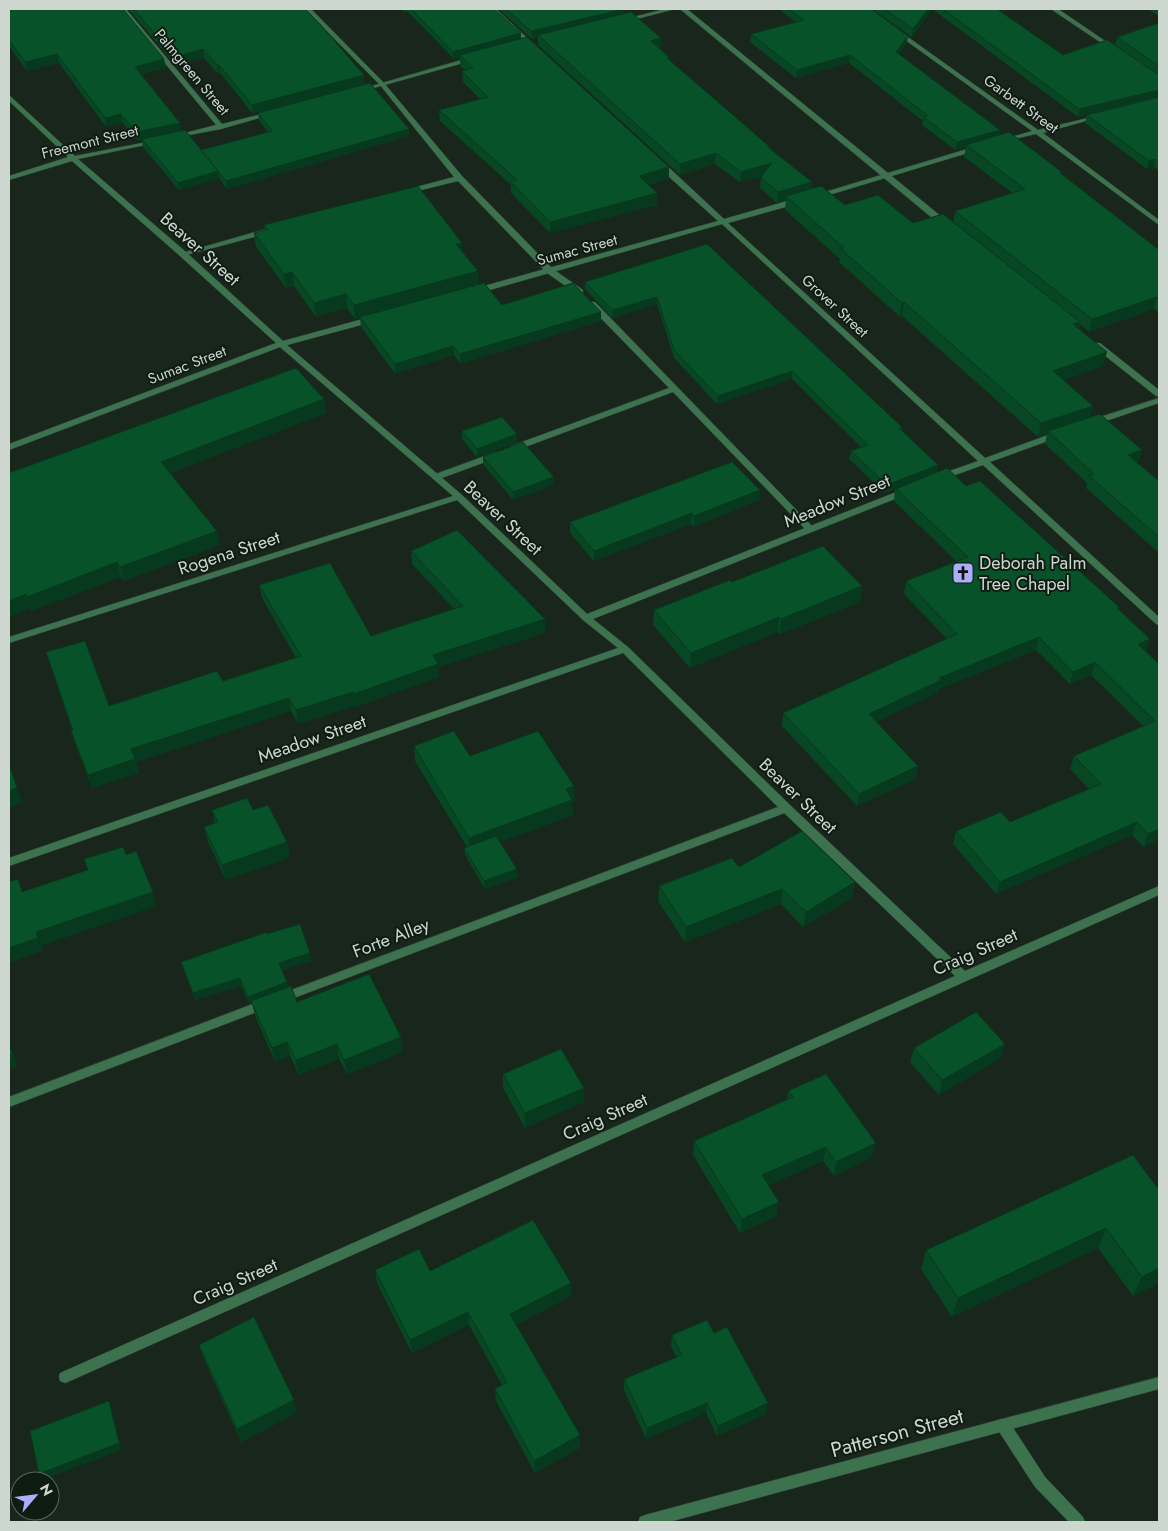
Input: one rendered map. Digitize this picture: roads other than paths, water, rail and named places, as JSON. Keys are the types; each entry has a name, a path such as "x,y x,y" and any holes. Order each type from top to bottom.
{"street":[{"name":"Palmgreen Street","path":"124,9 221,127"},
{"path":"308,9 382,84 459,178 550,271 579,290 810,529"},
{"path":"492,9 544,56"},
{"path":"615,22 672,9"},
{"path":"683,9 953,230"},
{"path":"1054,9 1119,53"},
{"name":"Garbett Street","path":"888,26 1036,131 1159,223"},
{"path":"521,46 539,41"},
{"path":"354,92 484,56"},
{"name":"Beaver Street","path":"9,97 72,158 436,477 586,618 625,649 786,808 962,976"},
{"name":"Freemont Street","path":"9,178 72,158 221,127 278,112"},
{"path":"998,142 1102,115"},
{"name":"Sumac Street","path":"464,295 724,223 989,145"},
{"name":"Grover Street","path":"652,156 1159,622"},
{"path":"402,194 459,178"},
{"path":"183,254 278,228"},
{"name":"Sumac Street","path":"9,447 282,344 378,318"},
{"path":"1090,340 1159,394"},
{"path":"510,450 674,389"},
{"path":"1085,426 1159,400"},
{"path":"928,482 983,460 1067,432"},
{"path":"436,477 501,454"},
{"name":"Meadow Street","path":"586,618 919,486"},
{"name":"Rogena Street","path":"9,640 459,498"},
{"name":"Meadow Street","path":"9,862 625,649"},
{"name":"Forte Alley","path":"9,1102 786,808"},
{"name":"Craig Street","path":"65,1376 1159,890"},
{"name":"Patterson Street","path":"654,1521 1159,1383"},
{"path":"1002,1425 1040,1482 1078,1522"}],"place":[{"name":"Deborah Palm Tree Chapel","path":"963,573"}]}
